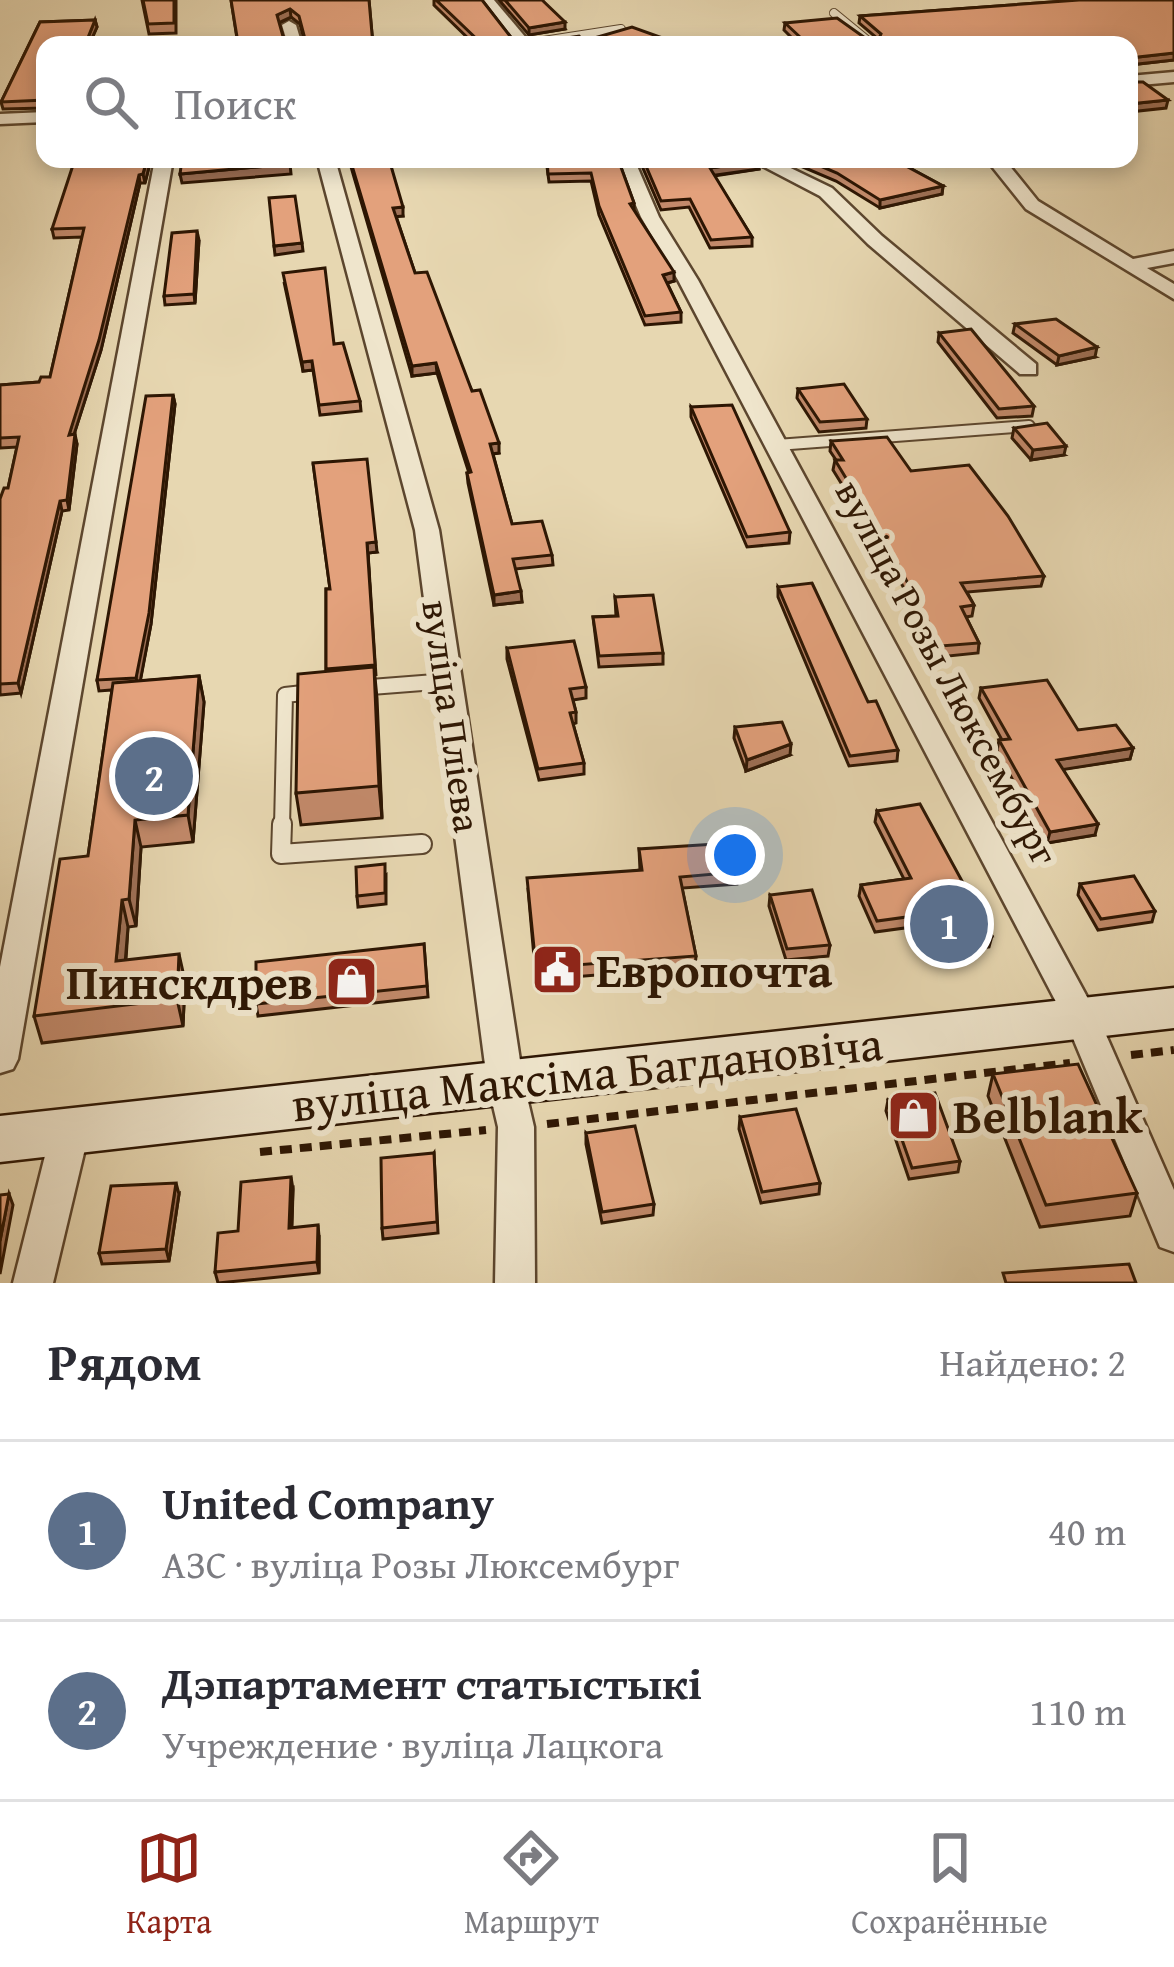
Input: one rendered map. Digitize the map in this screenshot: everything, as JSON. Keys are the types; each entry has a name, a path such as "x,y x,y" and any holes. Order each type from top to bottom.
{"main road":[{"name":"вуліца Максіма Багдановіча","path":"0,1139 510,1104 1090,1039 1174,1008"}],"street":[{"path":"488,0 517,36"},
{"path":"289,25 292,36"},
{"path":"1138,80 1174,76"},
{"path":"0,118 36,117"},
{"path":"0,1059 162,168"},
{"name":"вуліца Пліева","path":"328,168 427,530 510,1104 515,1283"},
{"name":"вуліца Розы Люксембург","path":"629,168 650,217 777,445 1160,1168 1174,1235"},
{"path":"777,168 826,192 875,240 1028,369"},
{"path":"1001,168 1032,205 1174,293"},
{"path":"1133,266 1174,257"},
{"path":"33,1283 70,1132"}],"lane":[{"path":"834,13 862,36"},
{"path":"578,36 620,29"},
{"path":"777,445 1040,425"},
{"path":"422,844 281,854 284,695 448,681"}],"path":[{"path":"243,1154 510,1104 1090,1039 1174,1050"}],"building":[{"path":"143,0 174,0 174,23 148,24"},
{"path":"231,0 369,0 372,36 304,36 299,16 290,9 277,15 283,36 237,36"},
{"path":"436,0 482,0 510,36 474,36"},
{"path":"505,0 542,0 565,22 529,28"},
{"path":"1079,0 1174,0 1174,53 1138,57 1138,36 880,36 860,16"},
{"path":"837,18 862,36 799,36 785,23"},
{"path":"95,20 89,36 36,36 36,100 1,102 40,22"},
{"path":"632,27 657,36 601,36"},
{"path":"1138,82 1143,82 1168,100 1138,103"},
{"path":"72,168 145,168 69,435 75,434 67,500 60,501 18,683 0,684 0,499 8,488 19,437 0,438 0,385 50,377 84,228 52,229"},
{"path":"181,168 246,168 180,174"},
{"path":"353,168 392,168 403,207 393,208 415,273 427,272 472,391 480,390 499,443 490,444 512,524 542,521 552,555 513,559 521,591 494,595 467,473 471,472 436,363 412,366"},
{"path":"548,168 621,168 634,203 630,204 674,272 663,275 681,312 645,316 599,206 591,173 548,174"},
{"path":"647,168 710,168 752,237 711,240 690,199 661,201"},
{"path":"825,168 910,168 943,186 880,200"},
{"path":"295,196 302,243 274,246 269,198"},
{"path":"197,231 194,294 164,296 172,233"},
{"path":"325,268 334,344 343,343 360,401 319,405 312,361 302,362 283,273"},
{"path":"1056,319 1097,347 1059,356 1015,324"},
{"path":"971,329 1034,406 999,409 939,333"},
{"path":"844,384 867,419 820,422 798,389"},
{"path":"173,395 149,613 136,678 97,680 146,396"},
{"path":"732,405 790,532 747,537 691,407"},
{"path":"1047,423 1066,446 1033,450 1014,428"},
{"path":"887,437 911,471 969,465 1008,516 1044,576 961,583 974,605 961,607 979,643 941,646 835,460 843,460 831,441"},
{"path":"367,459 376,542 367,543 375,665 326,669 326,589 330,589 313,463"},
{"path":"812,583 868,702 876,701 898,750 850,756 778,587"},
{"path":"653,595 663,653 599,656 593,617 618,616 615,597"},
{"path":"574,641 586,687 570,689 576,712 570,713 584,763 538,769 507,648"},
{"path":"374,667 379,786 296,793 298,674"},
{"path":"199,676 188,815 135,820 129,899 122,900 116,961 179,954 177,999 34,1016 60,859 88,856 113,683"},
{"path":"1047,680 1078,730 1116,725 1133,748 1057,760 1098,824 1050,832 999,740 1010,739 981,688"},
{"path":"782,722 791,744 747,760 735,727"},
{"path":"920,804 992,936 944,943 929,914 877,921 861,885 911,878 877,811"},
{"path":"731,843 738,872 680,877 696,956 536,968 527,878 642,870 639,849"},
{"path":"385,864 385,893 357,896 356,867"},
{"path":"1134,876 1155,911 1101,919 1080,884"},
{"path":"812,890 830,945 787,949 770,895"},
{"path":"424,944 427,986 256,1004 256,962"},
{"path":"1078,1064 1137,1193 1046,1205 993,1074"},
{"path":"935,1093 960,1161 912,1168 888,1100"},
{"path":"796,1109 820,1183 762,1192 740,1117"},
{"path":"635,1126 654,1204 602,1212 586,1133"},
{"path":"434,1153 437,1222 382,1228 381,1158"},
{"path":"291,1177 289,1228 318,1225 317,1262 215,1272 218,1233 238,1231 241,1182"},
{"path":"176,1183 166,1249 99,1253 111,1186"},
{"path":"9,1194 0,1241 0,1195"},
{"path":"1129,1264 1136,1283 1006,1283 1003,1273"}],"place":[{"name":"Дэпартамент статыстыкі","path":"154,776"},
{"name":"United Company","path":"949,924"},
{"name":"Европочта","path":"557,969"},
{"name":"Пинскдрев","path":"352,981"},
{"name":"Belblank","path":"914,1115"}]}
